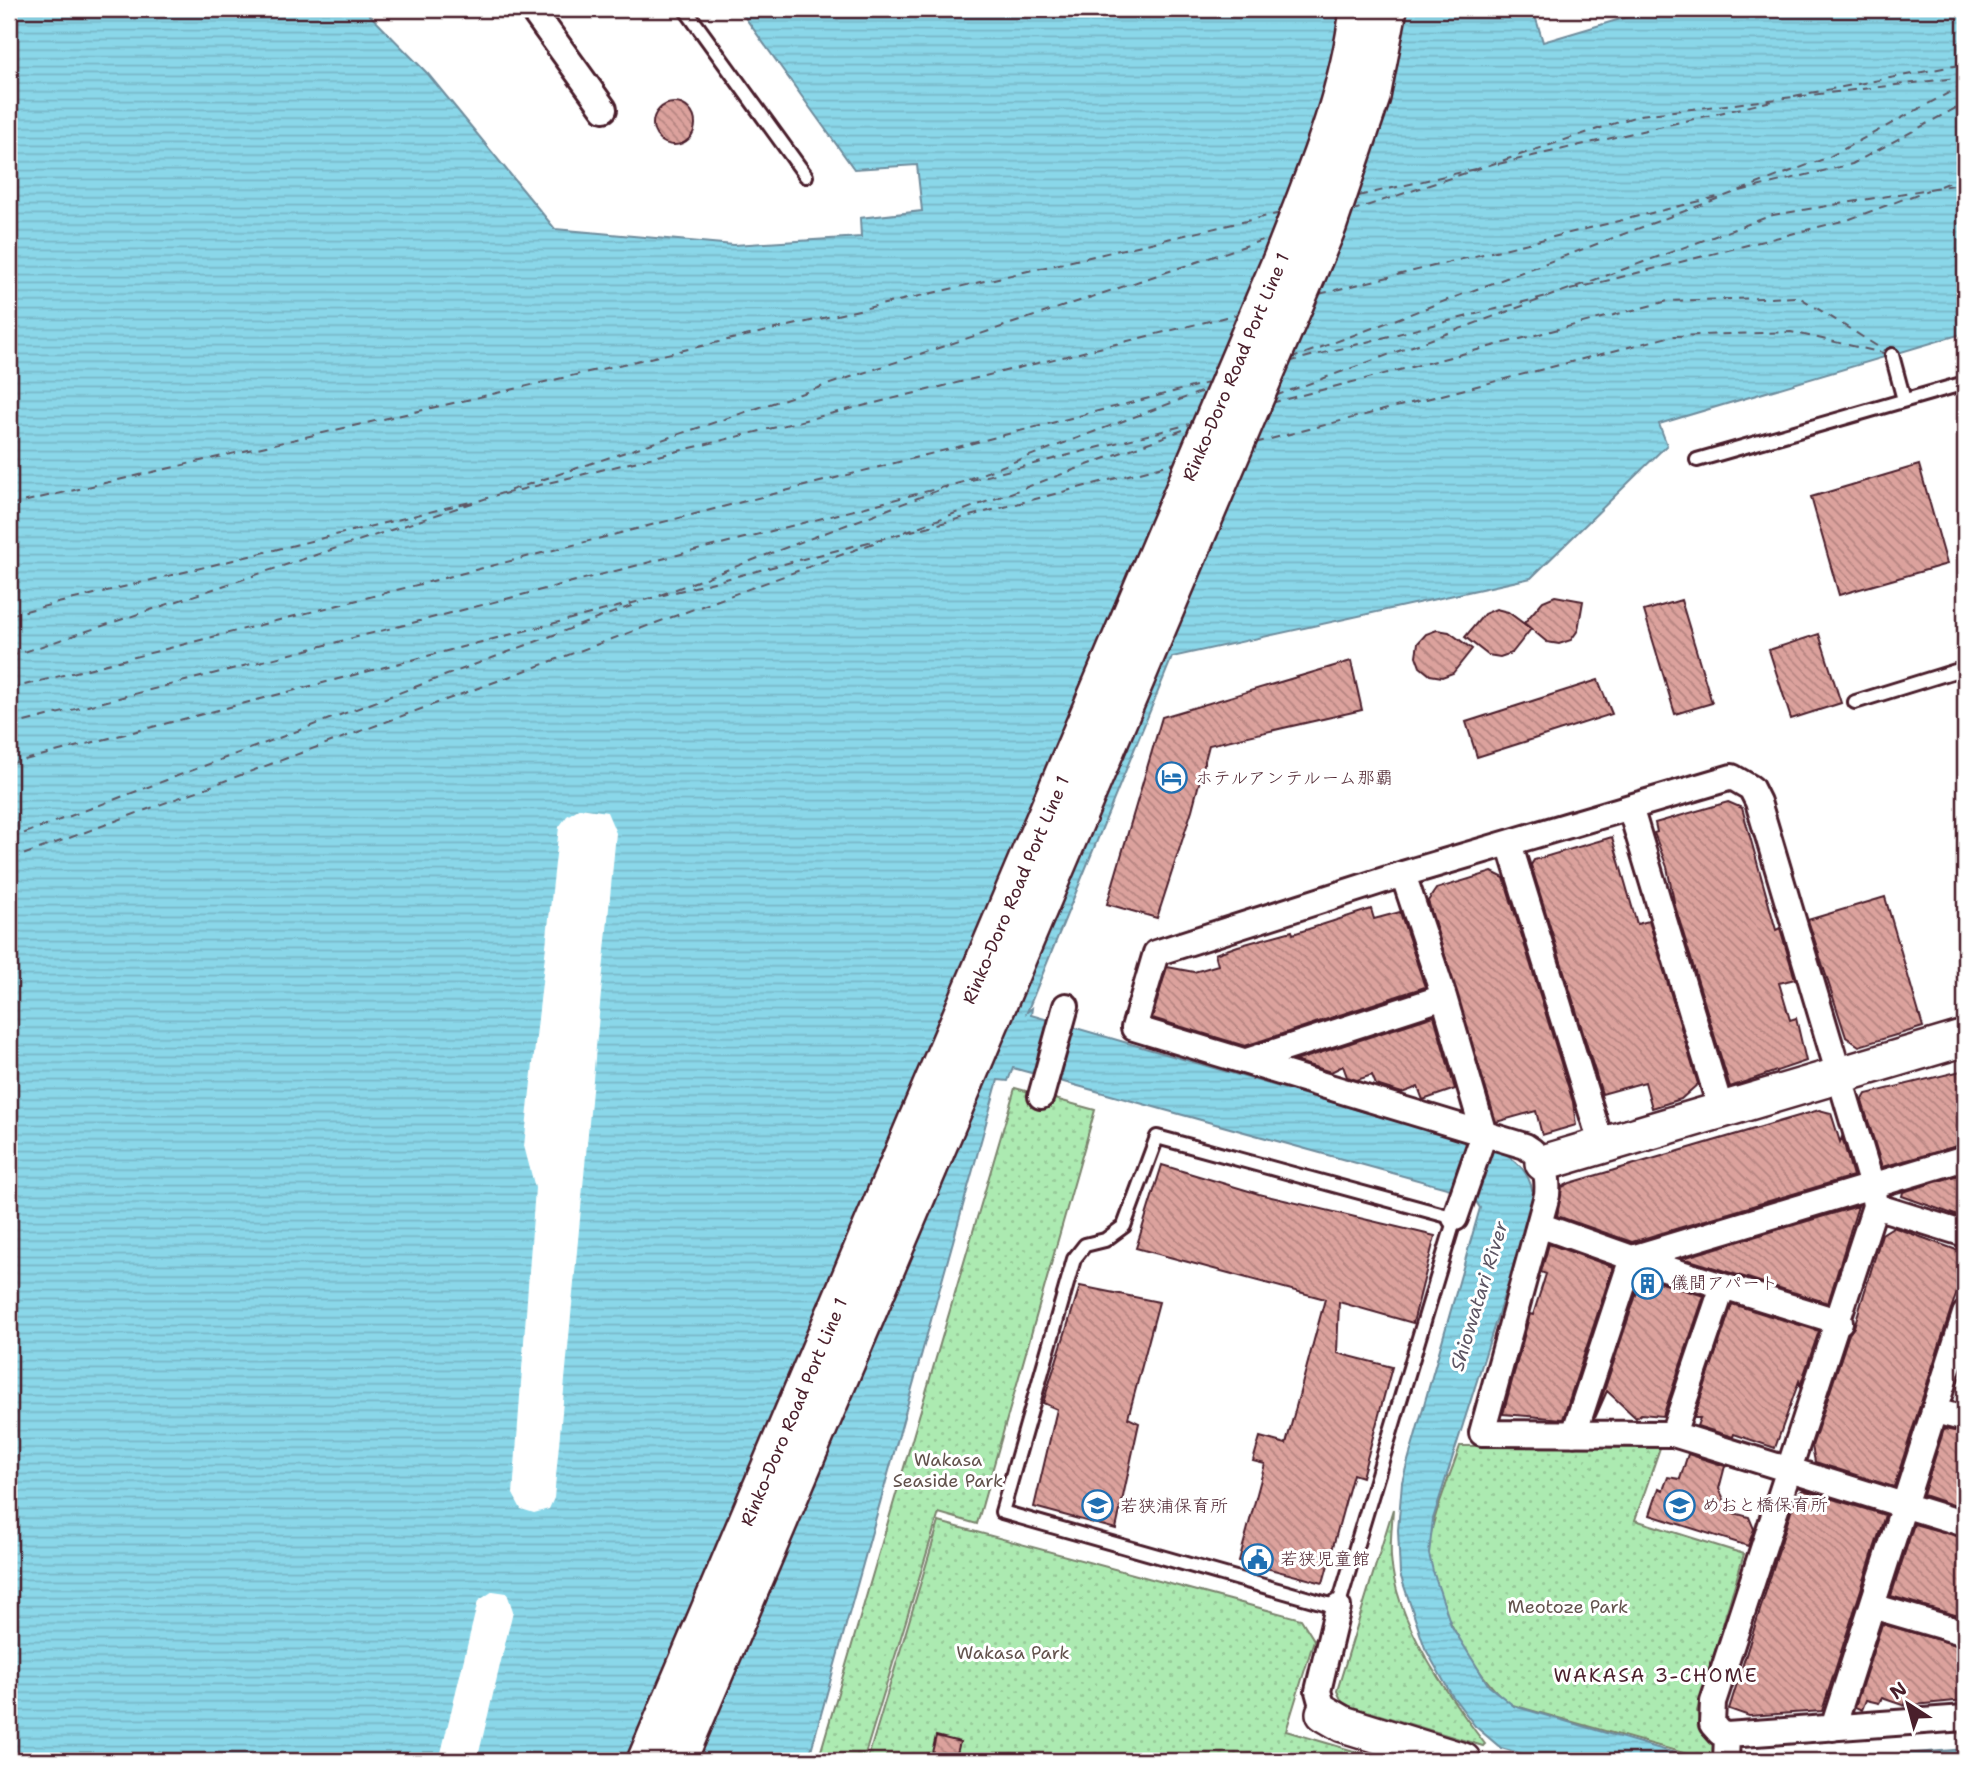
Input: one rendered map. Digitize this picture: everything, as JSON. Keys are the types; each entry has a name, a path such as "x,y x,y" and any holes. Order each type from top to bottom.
{"street":[{"path":"532,9 604,109"},
{"name":"Rinko-Doro Road Port Line 1","path":"645,1761 1281,259 1323,152 1343,88 1358,9"},
{"name":"Rinko-Doro Road Port Line 1","path":"678,1761 1328,227 1354,158 1372,97 1389,9"},
{"path":"1965,1524 1905,1506 1791,1470 1673,1434 1482,1433 1539,1225 1548,1180 1537,1153 1525,1146 1480,1141 1247,1061 1134,1028 1156,953 1403,874 1732,777 1751,788 1758,802 1874,1196 1839,1322 1791,1470 1713,1702 1712,1724 1720,1733 1727,1735 1965,1718"},
{"path":"1630,807 1721,1110"},
{"path":"1509,843 1602,1146"},
{"path":"1403,874 1444,998 1480,1141 1458,1207"},
{"path":"1247,1061 1444,998"},
{"path":"1041,1096 1066,1006"},
{"path":"1543,1163 1965,1038"},
{"path":"1632,1258 1874,1196 1965,1158"},
{"path":"1874,1196 1965,1234"},
{"path":"1539,1225 1632,1258 1839,1322"},
{"path":"1574,1434 1632,1258"},
{"path":"1673,1434 1723,1286"},
{"path":"1833,1728 1935,1410 1961,1342 1965,1314"},
{"path":"1935,1410 1965,1419"},
{"path":"1872,1606 1965,1633"},
{"path":"1338,1607 1318,1692 1324,1713 1343,1724 1463,1761"},
{"path":"1726,1761 1727,1735"}],"lane":[{"path":"685,9 806,176"},
{"path":"1892,355 1904,400"},
{"path":"1697,460 1965,383"},
{"path":"1854,702 1965,668"},
{"path":"1157,1137 1458,1207 1338,1607 1002,1511 1074,1259 1085,1245 1105,1240 1124,1226 1157,1137"}],"green space":[{"name":"Wakasa Seaside Park","path":"1015,1088 1095,1110 977,1524 939,1513 863,1761 818,1761"},
{"name":"Meotoze Park","path":"1661,1445 1635,1520 1744,1554 1697,1711 1702,1729 1717,1742 1712,1761 1509,1704 1482,1674 1457,1636 1432,1574 1429,1543 1460,1446"},
{"path":"1393,1509 1391,1557 1402,1607 1425,1656 1485,1744 1483,1746 1343,1704 1337,1691"},
{"name":"Wakasa Park","path":"939,1522 1301,1619 1314,1640 1286,1731 1388,1761 867,1761"}],"water":[{"name":"Shiowatari River","path":"9,9 364,9 428,74 555,229 734,245 861,237 860,218 922,211 917,165 854,169 739,9 1533,9 1543,42 1654,9 1965,9 1965,333 1659,424 1667,445 1531,578 1172,657 1027,1012 1032,1008 1031,1015 1503,1152 1521,1167 1529,1179 1534,1201 1433,1519 1429,1554 1433,1571 1451,1625 1489,1686 1514,1706 1702,1761 1547,1761 1501,1748 1475,1726 1451,1694 1425,1648 1400,1574 1398,1530 1402,1482 1480,1208 1472,1195 1013,1068 1008,1081 998,1080 808,1761 9,1761"},
{"path":"1965,1749 1965,1761 1814,1761"}],"pier":[{"path":"580,808 607,812 616,833 554,1498 549,1509 534,1513 521,1509 513,1494 535,1188 524,1146 559,827 567,816"},
{"path":"493,1591 507,1593 513,1611 477,1761 439,1761 478,1601"}],"building":[{"path":"674,103 689,109 695,124 689,139 674,145 659,139 653,124 659,109"},
{"path":"1919,465 1947,564 1839,595 1811,497"},
{"path":"1555,596 1583,601 1578,630 1571,640 1559,644 1547,642 1524,623 1543,601"},
{"path":"1681,600 1712,703 1675,714 1644,611"},
{"path":"1496,609 1508,612 1531,629 1512,653 1500,657 1488,655 1465,637 1484,614"},
{"path":"1437,630 1449,632 1472,649 1453,673 1442,677 1430,675 1420,667 1416,656 1418,643 1426,634"},
{"path":"1819,634 1841,703 1791,719 1769,650"},
{"name":"ホテルアンテルーム那覇","path":"1351,661 1362,710 1209,745 1192,810 1157,918 1107,904 1162,717"},
{"path":"1598,680 1612,714 1477,757 1466,722"},
{"path":"1728,802 1742,808 1776,930 1780,928 1795,979 1779,983 1790,1020 1796,1018 1806,1061 1730,1087 1675,906 1667,867 1654,833 1657,832 1655,823"},
{"path":"1612,837 1637,924 1649,921 1698,1084 1681,1099 1652,1108 1645,1082 1602,1094 1531,865 1534,860"},
{"path":"1492,872 1504,878 1573,1102 1576,1125 1542,1135 1536,1111 1496,1122 1428,901 1436,889"},
{"path":"1885,897 1923,1027 1859,1046 1846,1037 1808,920"},
{"path":"1371,909 1374,919 1400,912 1425,987 1245,1046 1152,1018 1167,967 1194,972 1218,965 1215,954 1292,931 1293,934"},
{"path":"1434,1016 1455,1089 1423,1100 1418,1087 1402,1093 1376,1085 1372,1075 1357,1080 1347,1077 1343,1066 1331,1072 1295,1061"},
{"path":"1965,1070 1965,1144 1882,1167 1862,1101 1866,1094"},
{"path":"1819,1110 1831,1113 1840,1142 1842,1137 1853,1176 1632,1242 1557,1216 1562,1187 1570,1183"},
{"path":"1162,1165 1259,1194 1435,1236 1413,1323 1339,1302 1337,1353 1392,1367 1362,1477 1353,1474 1323,1583 1239,1561 1265,1464 1253,1461 1260,1437 1286,1444 1325,1299 1136,1248"},
{"path":"1965,1173 1965,1206 1961,1217 1902,1196 1903,1192"},
{"path":"1858,1206 1828,1303 1683,1258"},
{"path":"1893,1227 1965,1253 1965,1280 1962,1279 1951,1309 1894,1487 1815,1462 1812,1446 1849,1334 1854,1327 1882,1234"},
{"path":"1549,1244 1613,1267 1563,1419 1503,1414 1530,1314 1533,1315 1546,1274 1541,1272"},
{"path":"1642,1277 1704,1296 1663,1416 1641,1414 1636,1418 1607,1391 1595,1418"},
{"path":"1080,1286 1159,1302 1128,1418 1139,1423 1116,1529 1034,1507 1057,1409 1043,1403"},
{"path":"1732,1304 1819,1331 1775,1448 1734,1434 1733,1437 1697,1426 1700,1418 1694,1418"},
{"path":"1944,1429 1965,1433 1965,1509 1923,1495"},
{"path":"1688,1454 1725,1466 1719,1489 1730,1512 1749,1517 1754,1529 1748,1546 1650,1515 1659,1488 1663,1490 1668,1477 1680,1479"},
{"path":"1803,1490 1885,1515 1822,1711 1749,1716 1729,1709 1796,1495"},
{"path":"1914,1524 1965,1538 1965,1618 1891,1596"},
{"path":"1882,1624 1965,1647 1965,1700 1914,1705 1906,1701 1905,1706 1882,1698 1879,1703 1866,1700 1862,1710 1855,1707"},
{"path":"936,1736 960,1742 955,1761 930,1761"}],"ferry route":[{"path":"1794,96 1965,64"},
{"path":"1351,211 1640,115 1965,77"},
{"path":"1290,359 1829,157 1965,84"},
{"path":"1498,164 1772,101"},
{"path":"1740,191 1852,164 1965,103"},
{"path":"1358,196 1475,169"},
{"path":"1940,186 1965,176"},
{"path":"1275,396 1773,215 1965,183"},
{"path":"1570,290 1850,219 1928,190"},
{"path":"1319,294 1721,196"},
{"path":"9,505 1281,213"},
{"path":"9,657 1272,237"},
{"path":"1288,362 1547,296"},
{"path":"1271,403 1668,301 1799,297 1888,353"},
{"path":"503,494 1238,314"},
{"path":"1255,443 1672,336 1791,332 1888,354"},
{"path":"9,689 1212,382"},
{"path":"968,479 1206,390"},
{"path":"9,726 1194,423"},
{"path":"904,532 1191,427"},
{"path":"9,764 1175,463"},
{"path":"660,595 947,487"},
{"path":"9,615 474,501"},
{"path":"9,860 882,540"},
{"path":"9,839 639,603"}],"place":[{"name":"ホテルアンテルーム那覇","path":"1172,778"},
{"name":"儀間アパート","path":"1648,1283"},
{"name":"めおと橋保育所","path":"1679,1505"},
{"name":"若狭浦保育所","path":"1097,1506"},
{"name":"若狭児童館","path":"1257,1559"}],"district":[{"name":"WAKASA 3-CHOME","path":"1656,1675"}]}
